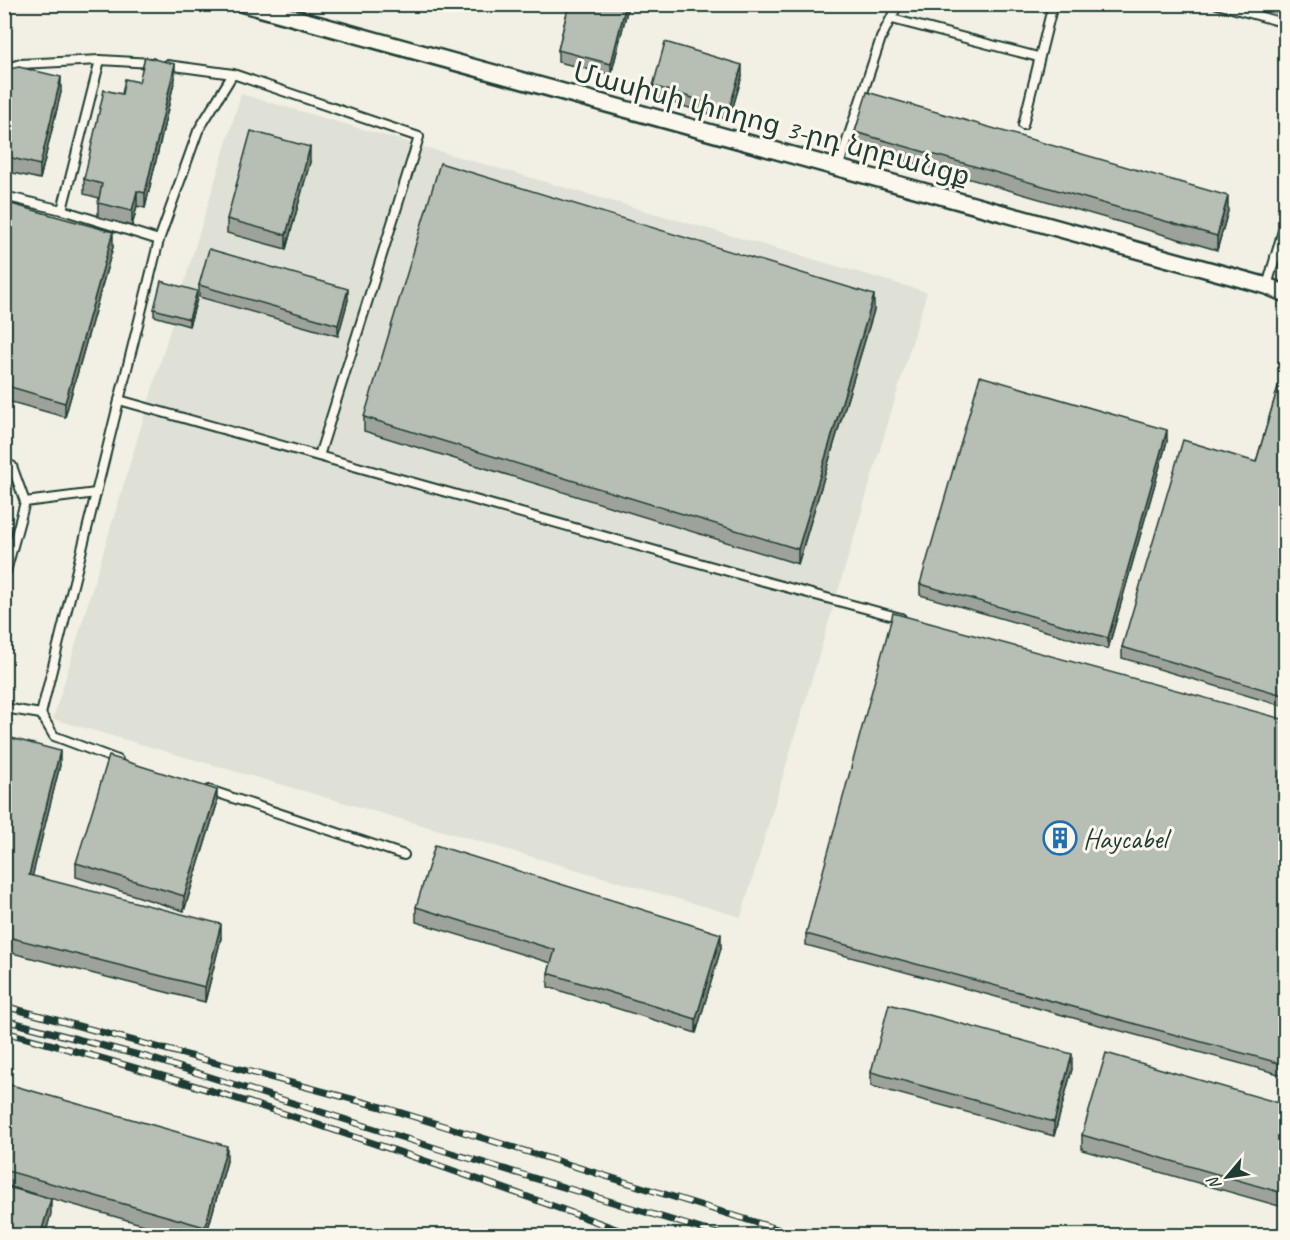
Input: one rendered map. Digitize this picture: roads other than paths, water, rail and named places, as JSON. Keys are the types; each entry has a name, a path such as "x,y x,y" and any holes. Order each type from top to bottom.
{"street":[{"name":"Մասիսի փողոց 3-րդ նրբանցք","path":"244,4 1267,286 1286,294"}],"lane":[{"path":"838,168 881,38 898,4"},
{"path":"1023,125 1038,57 1053,4"},
{"path":"1217,4 1286,23"},
{"path":"891,19 1038,57"},
{"path":"62,210 100,60"},
{"path":"4,69 20,64 100,60 155,63 233,74 419,137 319,456"},
{"path":"125,762 54,736 41,714 159,240 198,131 233,74"},
{"path":"4,196 62,210 159,240"},
{"path":"1267,286 1286,220"},
{"path":"1275,257 1286,258"},
{"path":"119,400 905,619"},
{"path":"4,464 12,466 25,502 4,579"},
{"path":"25,502 96,494"},
{"path":"4,708 41,714"},
{"path":"203,788 404,855"}],"railway":[{"path":"4,1006 389,1109 800,1236"},
{"path":"4,1020 150,1058 724,1236"},
{"path":"4,1032 164,1076 322,1126 635,1236"}],"place":[{"name":"Haycabel","path":"1060,838"}]}
